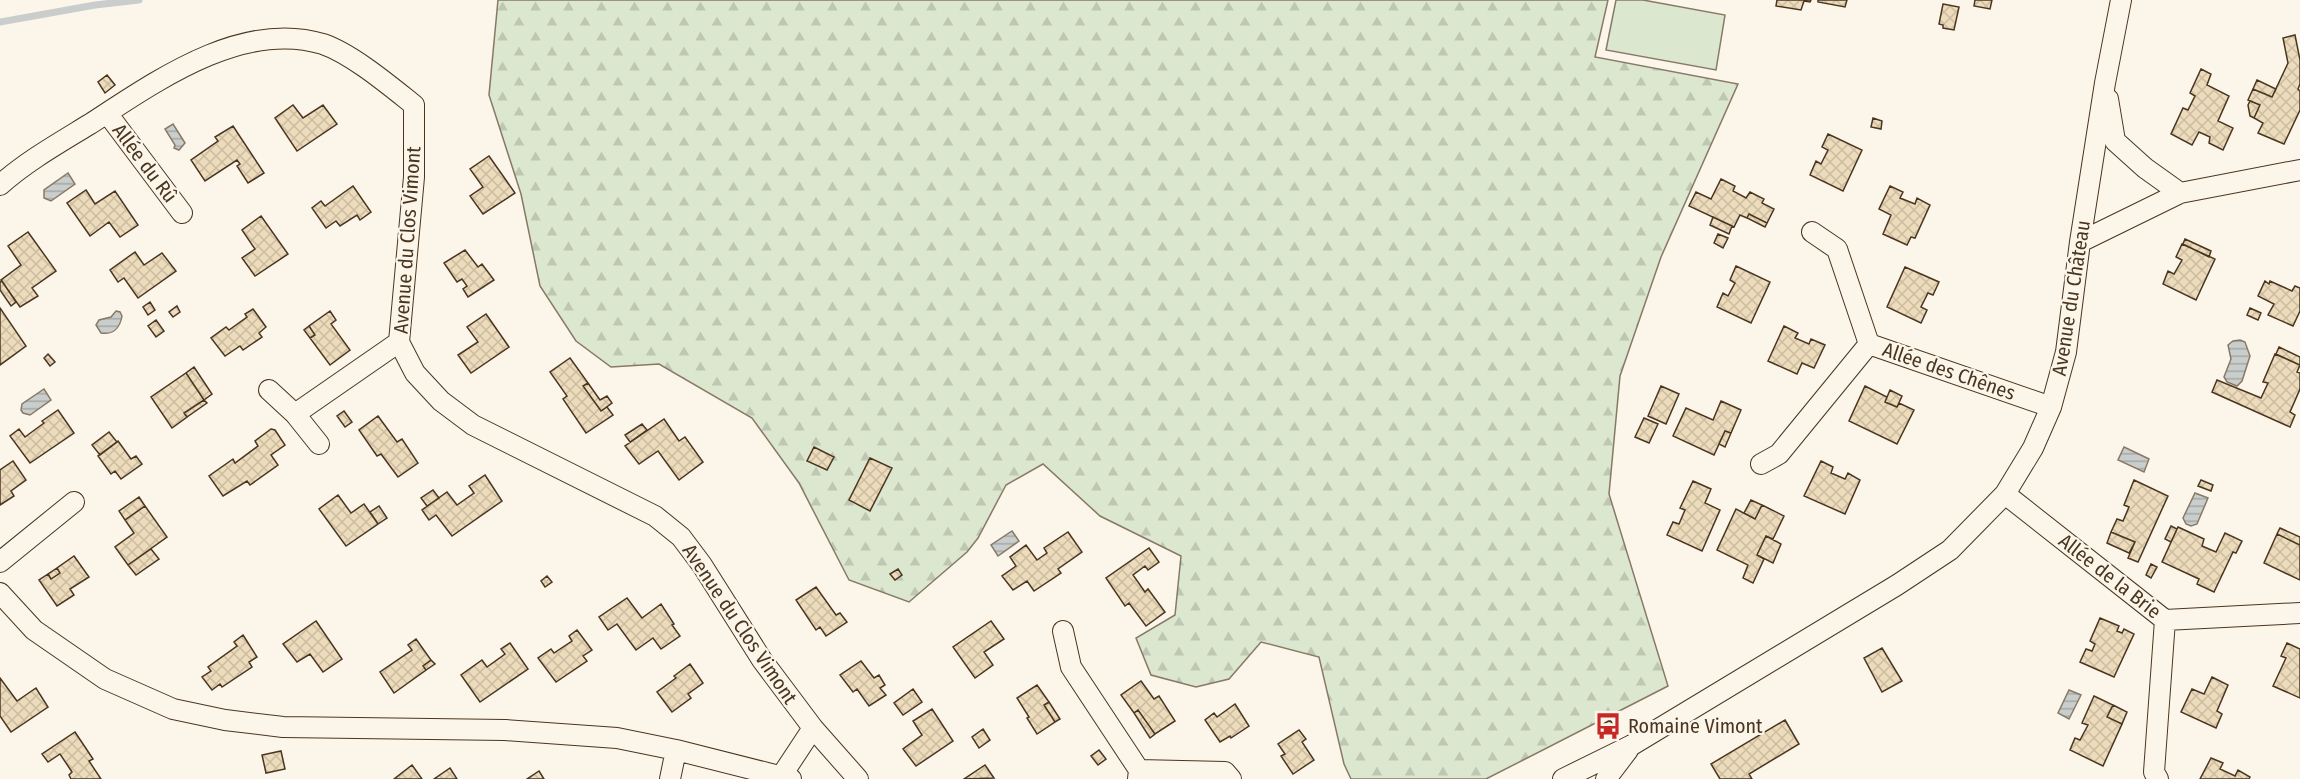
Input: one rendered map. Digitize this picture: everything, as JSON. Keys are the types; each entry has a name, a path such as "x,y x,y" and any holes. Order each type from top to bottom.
{"street":[{"name":"Avenue du Château","path":"1563,779 1632,745 1897,585 1950,550 2005,494 2033,448 2051,407 2066,352 2080,242 2105,83 2121,0"},
{"name":"Avenue du Clos Vimont","path":"0,185 17,170 196,60 236,46 268,39 301,40 325,45 368,69 414,105 414,177 399,342 415,373 441,402 473,425 655,516 681,537 702,565 762,660 813,728 858,779"},
{"path":"2105,83 2115,141 2145,168 2180,193"},
{"name":"Allée du Rû","path":"107,113 182,213"},
{"path":"2080,242 2180,193 2300,170"},
{"name":"Allée des Chênes","path":"1812,232 1837,249 1869,344 2051,407"},
{"path":"295,414 399,342"},
{"path":"1761,464 1779,454 1869,344"},
{"path":"268,390 295,414 319,444"},
{"name":"Allée de la Brie","path":"2005,494 2164,620 2300,613"},
{"path":"0,562 74,502"},
{"path":"0,593 34,630 105,679 173,709 225,720 283,727 505,730 617,738 786,777 813,728"},
{"path":"2158,779 2154,772 2164,620"},
{"path":"1063,631 1071,667 1138,774 1225,772 1231,779"},
{"name":"Avenue du Château","path":"1606,779 1632,745"},
{"path":"670,779 676,750"}],"green space":[{"path":"498,0 1608,0 1595,57 1738,84 1661,257 1620,376 1609,494 1668,686 1486,779 1351,779 1344,764 1319,657 1261,642 1229,679 1196,687 1151,675 1136,638 1175,615 1181,556 1100,516 1043,464 1006,485 978,538 967,552 909,602 849,580 799,483 752,418 659,364 611,367 576,341 540,286 521,194 489,95"},
{"path":"1616,0 1643,0 1725,15 1716,70 1606,50"}],"shaded area":[{"path":"173,124 185,143 179,150 174,148 175,145 165,129"},
{"path":"68,173 75,184 51,201 44,198 44,190"},
{"path":"116,311 122,316 118,327 112,332 101,333 96,325 99,320 111,317"},
{"path":"2240,340 2245,342 2250,356 2242,381 2237,386 2227,382 2224,377 2231,359 2228,345"},
{"path":"44,389 51,400 30,415 23,413 22,404"},
{"path":"2124,447 2149,459 2144,472 2118,460"},
{"path":"2195,493 2208,498 2197,524 2191,526 2186,524 2183,518"},
{"path":"1012,531 1019,541 998,556 991,545"},
{"path":"2069,690 2081,695 2069,719 2058,713"}],"building":[{"path":"1777,0 1811,0 1810,2 1804,1 1801,10 1776,6"},
{"path":"1818,0 1847,0 1845,7 1818,2"},
{"path":"1975,0 1992,0 1990,9 1974,6"},
{"path":"1943,4 1959,7 1954,30 1943,28 1943,25 1939,24"},
{"path":"2295,35 2300,60 2298,89 2300,91 2300,110 2284,144 2258,133 2263,123 2254,118 2260,105 2248,100 2253,89 2272,97 2288,63 2283,38"},
{"path":"2201,69 2211,74 2207,85 2229,96 2218,121 2233,128 2223,150 2209,143 2210,137 2199,132 2192,145 2171,134 2183,108 2188,110 2195,96 2190,93"},
{"path":"107,75 115,85 105,93 98,82"},
{"path":"2257,80 2276,89 2272,97 2253,89"},
{"path":"2250,101 2260,105 2254,118 2250,116 2248,105"},
{"path":"293,105 303,118 323,105 337,124 297,151 275,118"},
{"path":"1873,118 1882,121 1881,129 1871,127"},
{"path":"233,126 264,173 248,183 237,166 240,164 237,160 205,181 191,160 218,141 215,137"},
{"path":"1828,134 1862,150 1843,191 1810,175 1816,161 1821,164 1828,150 1822,147"},
{"path":"489,156 515,193 483,214 470,196 483,187 470,169"},
{"path":"1721,179 1735,186 1733,191 1746,198 1750,192 1764,199 1762,203 1774,209 1767,223 1749,214 1747,218 1740,215 1734,227 1689,206 1696,192 1711,199"},
{"path":"353,186 371,212 360,220 357,215 340,226 336,221 326,228 312,208 321,201 325,206"},
{"path":"1890,186 1903,192 1900,198 1915,204 1917,198 1930,205 1915,238 1911,237 1907,245 1883,234 1891,215 1879,209"},
{"path":"86,190 95,204 115,191 138,225 120,237 109,222 90,236 67,203"},
{"path":"1749,214 1767,223 1765,227 1747,218"},
{"path":"261,216 288,254 255,276 242,258 255,249 242,230"},
{"path":"1713,217 1732,226 1729,234 1710,225"},
{"path":"28,232 56,271 32,288 38,296 20,307 1,280 21,265 8,246"},
{"path":"1718,234 1728,238 1723,248 1714,243"},
{"path":"2185,239 2211,251 2209,257 2183,244"},
{"path":"2182,244 2215,259 2196,300 2163,284 2168,271 2174,274 2182,260 2176,257"},
{"path":"465,250 478,267 482,264 494,280 468,297 463,289 467,286 462,279 457,282 444,263"},
{"path":"135,252 144,265 162,253 176,271 138,298 124,278 118,282 110,270"},
{"path":"1736,266 1770,282 1751,323 1717,307 1723,293 1728,296 1735,283 1730,280"},
{"path":"1905,267 1939,282 1933,295 1928,293 1921,307 1927,310 1921,323 1887,307"},
{"path":"2,281 16,302 11,306 0,290"},
{"path":"2265,281 2292,291 2295,286 2300,288 2300,311 2293,326 2268,315 2274,304 2258,296"},
{"path":"150,302 155,310 148,315 143,307"},
{"path":"177,306 180,312 173,317 169,312"},
{"path":"0,308 26,346 0,365"},
{"path":"2250,308 2261,313 2258,320 2247,315"},
{"path":"253,309 266,327 259,333 262,337 243,350 240,346 225,356 211,338 226,327 229,330 247,317 245,314"},
{"path":"330,311 336,320 331,324 350,350 330,365 310,338 315,335 309,326"},
{"path":"486,314 509,347 471,373 458,355 478,342 467,327"},
{"path":"156,320 164,331 156,337 148,326"},
{"path":"309,326 315,335 310,338 304,330"},
{"path":"1784,326 1798,333 1795,338 1809,344 1811,339 1825,345 1814,368 1802,363 1797,374 1768,361"},
{"path":"2279,347 2300,357 2300,365 2276,354"},
{"path":"48,354 55,362 50,366 44,358"},
{"path":"2275,354 2300,365 2297,372 2300,373 2300,389 2290,412 2295,415 2290,427 2212,392 2217,380 2261,398 2268,383 2263,382"},
{"path":"570,358 588,383 583,386 601,411 607,407 613,415 586,433 563,399 567,396 550,372"},
{"path":"194,367 212,394 204,400 186,373"},
{"path":"186,373 204,400 184,413 187,417 172,428 151,397"},
{"path":"588,383 600,400 607,396 612,403 601,411 583,386"},
{"path":"1661,386 1679,394 1666,424 1648,416"},
{"path":"1865,386 1887,397 1885,402 1897,407 1899,403 1914,410 1897,444 1849,421"},
{"path":"1890,390 1902,396 1897,407 1885,402"},
{"path":"204,400 207,403 187,417 184,413"},
{"path":"1721,401 1741,410 1731,433 1725,431 1714,455 1673,436 1686,408 1713,420"},
{"path":"58,410 74,433 30,463 10,436 19,429 25,437"},
{"path":"344,411 352,422 345,427 337,416"},
{"path":"378,416 397,442 402,439 418,463 398,477 381,454 377,456 359,430"},
{"path":"1644,418 1658,424 1649,443 1635,437"},
{"path":"664,419 679,441 685,437 703,462 679,480 658,451 639,464 625,446"},
{"path":"642,424 647,430 630,442 625,435"},
{"path":"271,429 275,430 285,445 271,455 278,465 250,485 247,481 223,496 209,476 233,459 235,463 258,446 255,441"},
{"path":"1725,431 1731,433 1725,447 1719,444"},
{"path":"109,432 117,442 100,455 92,445"},
{"path":"118,441 131,459 136,456 142,464 121,479 115,471 111,474 98,456"},
{"path":"814,447 834,457 827,470 807,461"},
{"path":"870,458 892,468 870,511 849,500"},
{"path":"13,461 26,480 11,491 14,496 0,505 0,470"},
{"path":"1821,461 1833,467 1831,473 1845,479 1848,473 1860,480 1845,514 1804,496"},
{"path":"485,475 502,501 452,536 436,515 429,520 422,510 447,492 457,505 474,493 469,486"},
{"path":"2134,480 2168,496 2138,562 2128,558 2135,542 2111,532 2117,519 2123,521 2129,507 2124,505"},
{"path":"2201,480 2213,485 2211,491 2198,486"},
{"path":"1693,481 1711,489 1705,503 1720,510 1702,551 1667,535 1673,522 1679,524 1685,510 1680,508"},
{"path":"433,490 439,498 427,506 421,498"},
{"path":"338,495 351,513 364,504 378,524 346,546 319,509"},
{"path":"139,497 145,506 125,520 119,511"},
{"path":"1751,500 1762,505 1755,519 1744,513"},
{"path":"1762,505 1784,516 1773,539 1766,536 1757,555 1764,559 1753,583 1743,578 1748,565 1717,550 1736,509 1755,519"},
{"path":"145,506 167,537 128,565 115,547 134,533 125,520"},
{"path":"379,506 387,518 378,524 370,512"},
{"path":"2171,526 2177,529 2171,542 2165,539"},
{"path":"2178,527 2204,539 2202,546 2216,552 2225,533 2242,541 2236,553 2233,552 2214,592 2197,584 2199,579 2162,562"},
{"path":"2280,528 2300,537 2300,545 2277,534"},
{"path":"1068,532 1082,552 1058,569 1061,573 1034,591 1027,581 1013,590 1002,576 1016,566 1010,557 1026,545 1037,560 1047,553 1044,548"},
{"path":"2111,532 2135,542 2129,553 2107,543"},
{"path":"2277,534 2300,545 2300,580 2264,563"},
{"path":"1766,536 1781,544 1773,563 1757,555"},
{"path":"1149,548 1159,562 1148,570 1145,566 1133,575 1145,592 1148,589 1165,612 1146,626 1129,603 1125,606 1106,578"},
{"path":"151,549 159,559 136,575 128,565"},
{"path":"74,556 89,577 70,589 74,595 57,606 39,580 48,574 51,579 60,573 57,568"},
{"path":"2151,564 2157,567 2151,578 2146,575"},
{"path":"57,568 60,573 51,579 48,574"},
{"path":"898,569 902,575 895,580 890,574"},
{"path":"547,576 552,582 545,587 541,581"},
{"path":"816,587 836,615 840,613 847,622 826,636 820,627 816,630 796,600"},
{"path":"627,598 642,618 661,604 680,636 661,649 653,638 636,650 617,624 608,630 599,617"},
{"path":"2100,618 2119,626 2117,631 2122,633 2124,629 2134,634 2114,677 2080,662 2086,649 2092,651 2095,644 2090,641"},
{"path":"316,621 342,659 323,672 310,654 297,662 283,644"},
{"path":"991,621 1004,639 984,652 993,665 975,678 953,647"},
{"path":"577,630 592,650 583,656 587,661 556,682 538,658 551,649 554,653 572,641 569,636"},
{"path":"243,635 257,657 249,662 252,667 222,687 220,684 212,690 202,677 211,671 208,667 237,646 234,642"},
{"path":"416,639 431,660 423,666 426,670 394,693 380,672 412,650 408,645"},
{"path":"510,643 528,669 480,702 461,675 482,660 487,667 505,654 501,649"},
{"path":"2287,643 2300,649 2300,698 2273,686 2286,658 2281,656"},
{"path":"1882,648 1902,681 1882,692 1864,658"},
{"path":"431,660 435,664 426,670 423,666"},
{"path":"861,661 874,678 879,675 885,685 880,688 886,695 869,706 857,689 853,692 840,675"},
{"path":"690,664 703,683 688,694 691,698 672,712 657,692"},
{"path":"2212,677 2228,685 2217,711 2222,714 2216,728 2181,712 2192,689 2204,694"},
{"path":"0,678 17,701 36,688 48,707 11,732 0,716"},
{"path":"1141,681 1154,699 1159,696 1175,721 1155,734 1138,710 1134,713 1121,695"},
{"path":"1037,685 1049,702 1044,705 1055,722 1037,734 1017,698"},
{"path":"913,689 922,702 903,715 894,703"},
{"path":"2094,696 2113,705 2107,717 2122,724 2103,766 2070,750 2075,738 2080,740 2088,725 2082,723"},
{"path":"1049,702 1060,719 1055,722 1044,705"},
{"path":"1235,704 1249,726 1231,738 1230,736 1220,742 1205,720 1214,713 1217,717"},
{"path":"2113,705 2127,712 2122,724 2107,717"},
{"path":"932,709 953,741 916,766 903,749 922,735 913,721"},
{"path":"1138,710 1155,734 1150,738 1134,713"},
{"path":"1610,720 1614,726 1604,732 1600,726"},
{"path":"1785,720 1799,744 1749,774 1752,779 1720,779 1711,764"},
{"path":"983,729 990,740 979,748 972,737"},
{"path":"1299,730 1306,739 1302,742 1314,760 1293,774 1281,756 1285,754 1278,744"},
{"path":"75,732 93,759 89,761 101,779 71,779 69,775 72,772 60,754 48,762 42,754"},
{"path":"1099,750 1106,759 1098,765 1091,756"},
{"path":"281,751 285,769 266,773 262,755"},
{"path":"2211,758 2223,763 2220,769 2235,776 2238,770 2250,777 2249,779 2200,779"},
{"path":"412,765 422,779 394,779"},
{"path":"985,765 994,778 964,779"},
{"path":"450,768 457,779 434,779"},
{"path":"539,771 544,779 527,779"}],"waterway":[{"path":"0,22 95,5 139,0"}],"place":[{"name":"Romaine Vimont","path":"1608,726"}]}
